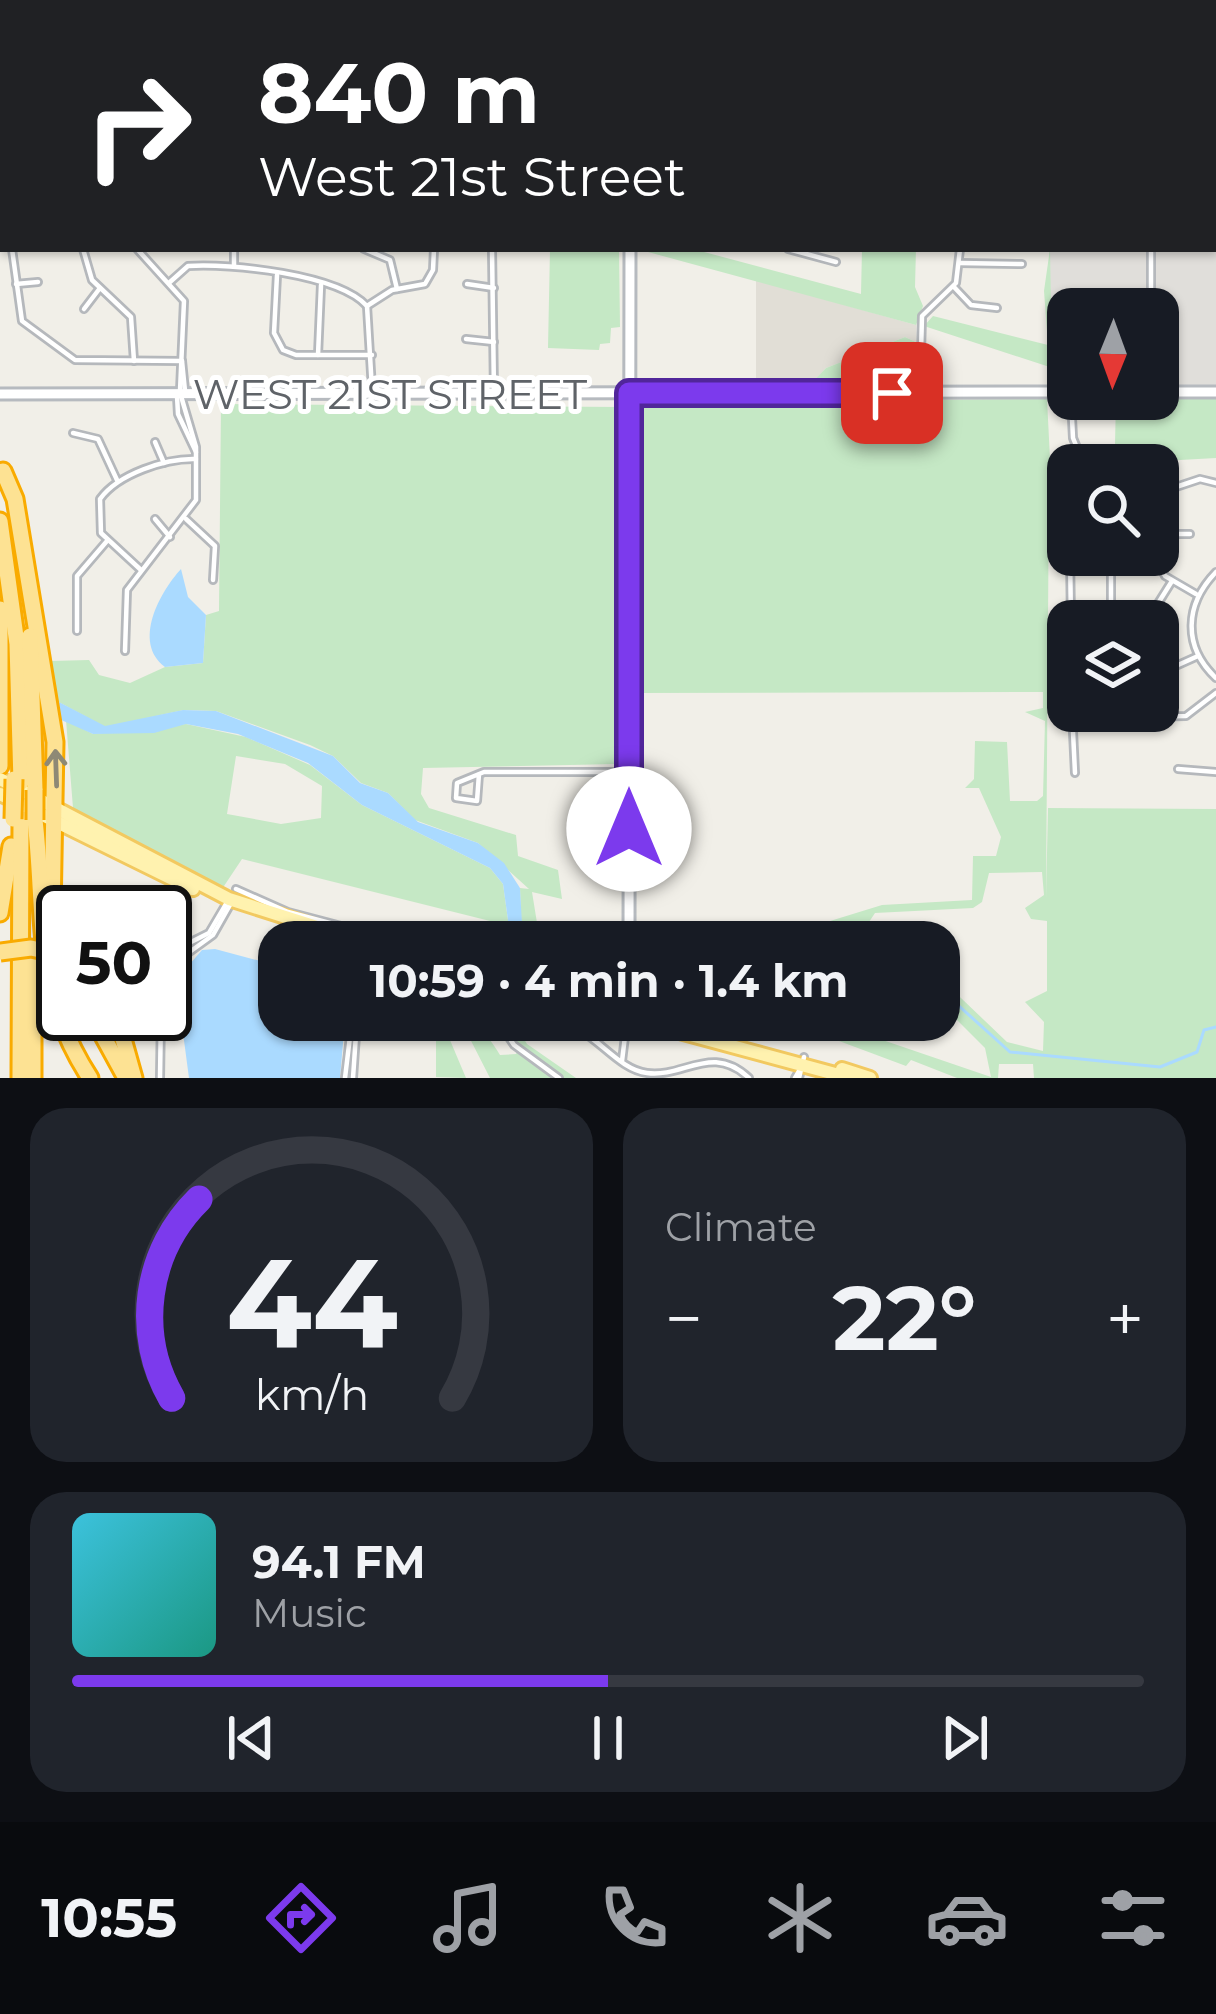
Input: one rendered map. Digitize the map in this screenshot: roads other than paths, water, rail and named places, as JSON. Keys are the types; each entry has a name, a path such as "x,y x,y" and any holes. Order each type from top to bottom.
{"highway":[{"path":"0,766 24,669 28,615 1,466"},
{"path":"0,521 34,727 18,783"},
{"path":"0,609 53,728 53,885"},
{"path":"11,712 45,974 59,1020 90,1078"},
{"path":"0,913 23,819"},
{"path":"20,1078 23,819"},
{"path":"23,819 32,1078"},
{"path":"0,952 36,950"},
{"path":"99,1041 110,1078"},
{"path":"107,1041 130,1078"},
{"path":"122,1041 130,1078"}],"main road":[{"path":"18,783 55,815"},
{"path":"0,794 284,921"},
{"path":"230,900 295,921"},
{"path":"703,1041 850,1078"},
{"path":"720,1041 800,1069 870,1078"}],"street":[{"path":"12,252 23,324 75,361 182,361"},
{"path":"83,252 86,271 129,315 134,361"},
{"path":"125,651 124,600 141,570 186,519 196,500 196,455 180,394 186,310 170,282 140,252"},
{"path":"234,252 234,266"},
{"path":"371,252 390,260 398,289"},
{"path":"367,306 398,289 428,281 433,252"},
{"path":"492,252 494,394"},
{"path":"629,252 629,921"},
{"path":"799,252 836,262"},
{"path":"923,393 922,315 954,287 960,252"},
{"path":"1151,252 1151,288"},
{"path":"960,262 1022,264"},
{"path":"170,282 188,266 234,266 351,294 367,306 372,394"},
{"path":"277,274 277,343 291,354 372,355"},
{"path":"16,284 38,282"},
{"path":"466,284 494,288"},
{"path":"319,355 321,285"},
{"path":"954,287 971,305 997,308"},
{"path":"84,309 100,288"},
{"path":"466,339 494,342"},
{"path":"1179,392 1216,392"},
{"name":"WEST 21ST STREET","path":"0,394 1047,396"},
{"path":"73,433 98,440 118,483"},
{"path":"154,442 164,463"},
{"path":"141,570 106,541 97,508 118,483 196,455"},
{"path":"1179,486 1199,479 1216,483"},
{"path":"155,519 170,537"},
{"path":"186,519 214,545 213,580"},
{"path":"1179,534 1190,534"},
{"path":"77,631 76,576 106,541"},
{"path":"1215,677 1198,656 1191,623 1198,596 1216,572"},
{"path":"1169,576 1198,596"},
{"path":"1160,600 1172,581"},
{"path":"1179,665 1198,656"},
{"path":"1179,717 1199,711 1216,693"},
{"path":"1073,732 1075,772"},
{"path":"1178,769 1216,772"},
{"path":"479,774 477,801 456,798 457,783 479,774 629,772"},
{"path":"230,900 322,921"},
{"path":"192,942 209,933 230,900"},
{"path":"192,950 213,935 230,900"},
{"path":"160,1078 161,1041"},
{"path":"349,1078 353,1041"},
{"path":"511,1041 560,1078"},
{"path":"597,1041 622,1060 657,1074 703,1060 749,1078"},
{"path":"614,1053 621,1043"},
{"path":"621,1043 622,1060"}],"water":[{"path":"181,569 188,597 206,615 203,663 165,667 155,657 150,631 165,590"},
{"path":"0,682 55,700 105,726 183,710 216,711 333,756 360,783 388,793 418,822 478,843 504,863 520,888 522,921 508,921 503,884 490,868 362,805 308,763 238,734 186,724 154,733 93,734 0,693"},
{"path":"202,950 258,960 258,1041 343,1041 340,1078 189,1078 184,1041 192,1041 192,962"}],"waterway":[{"path":"960,1007 1010,1052 1160,1067 1197,1052 1204,1030 1216,1027"}]}
